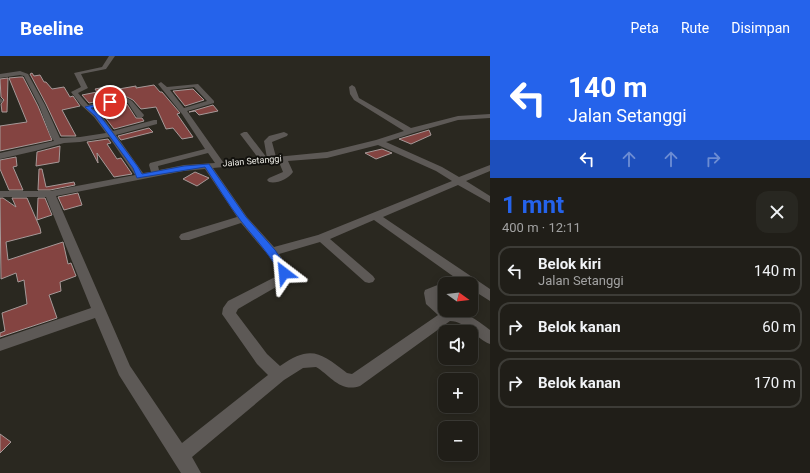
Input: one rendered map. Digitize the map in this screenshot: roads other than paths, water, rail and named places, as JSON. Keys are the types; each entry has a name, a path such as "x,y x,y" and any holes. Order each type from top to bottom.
{"street":[{"path":"112,56 104,68 81,71 76,74 85,88 74,92 87,107 97,115 136,168 140,176"},
{"path":"0,76 20,73 26,75 42,105 54,136 58,140 62,141"},
{"path":"184,110 212,102 196,85 164,87 184,110 195,130 220,164"},
{"path":"352,86 352,94 356,99 410,131"},
{"path":"87,107 125,99 130,102 140,115"},
{"name":"Jalan Setanggi","path":"0,194 50,194 156,173 207,165 327,155 379,142 410,131 458,118 490,116"},
{"path":"0,156 35,149 62,141 110,134 154,122"},
{"path":"244,134 272,159 286,165 288,172 286,175 272,180"},
{"path":"272,159 268,141 284,134"},
{"path":"379,142 422,160 490,200"},
{"path":"156,173 153,165 157,163 210,150"},
{"path":"207,165 243,219 272,252 284,270 283,276 279,280 230,308 229,314 262,359 279,375"},
{"path":"272,252 322,238 490,168"},
{"path":"50,194 124,370 192,473"},
{"path":"375,216 462,277"},
{"path":"185,238 243,219"},
{"path":"322,238 369,279"},
{"path":"478,288 490,296"},
{"path":"438,289 430,293 431,300 438,307"},
{"path":"0,345 98,311"},
{"path":"180,456 279,375 302,361 311,359 318,361 329,367 344,380 354,381 446,317"},
{"path":"456,317 466,321 490,338"}]}
